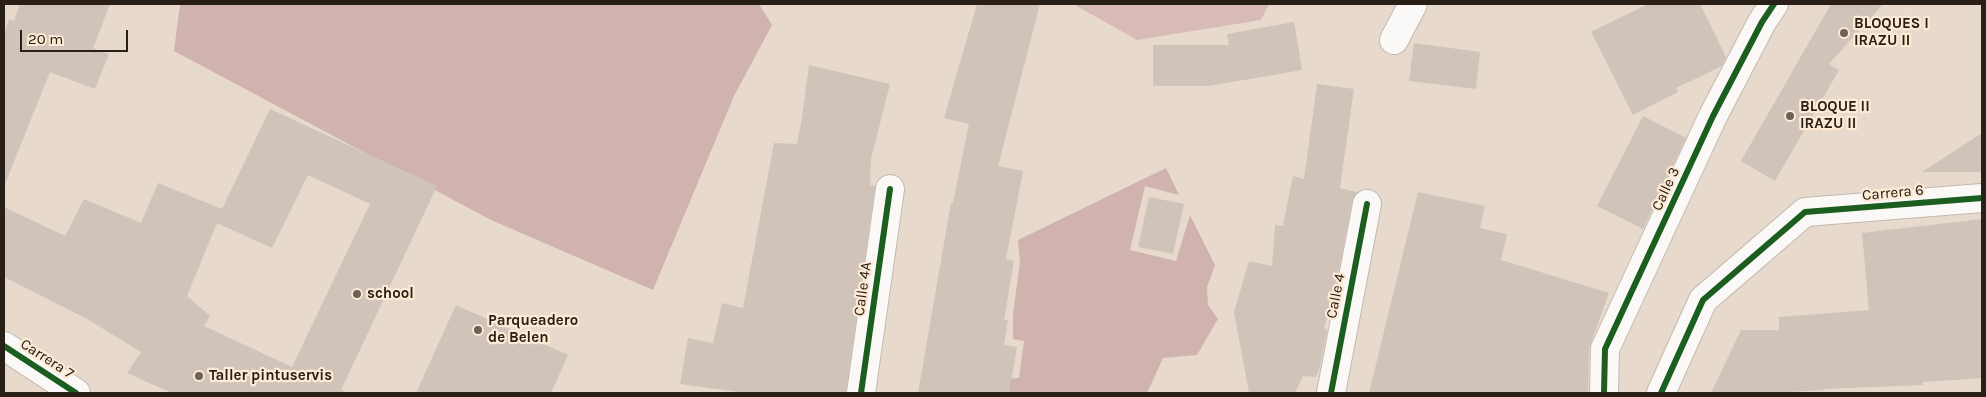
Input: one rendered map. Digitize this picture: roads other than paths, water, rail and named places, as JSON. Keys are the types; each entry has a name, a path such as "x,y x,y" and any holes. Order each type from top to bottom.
{"street":[{"path":"1394,40 1412,4"},
{"name":"Calle 3","path":"1604,393 1606,349 1713,116 1762,22 1774,4"},
{"name":"Calle 4A","path":"861,393 890,189"},
{"name":"Carrera 6","path":"1661,393 1703,300 1805,212 1982,198"},
{"name":"Calle 4","path":"1331,393 1367,204"},
{"name":"Carrera 7","path":"4,346 76,393"}],"place":[{"name":"BLOQUES I IRAZU II","path":"1844,33"},
{"name":"BLOQUE II IRAZU II","path":"1790,116"},
{"name":"school","path":"357,294"},
{"name":"Parqueadero de Belen","path":"478,330"},
{"name":"Taller pintuservis","path":"199,376"}]}
